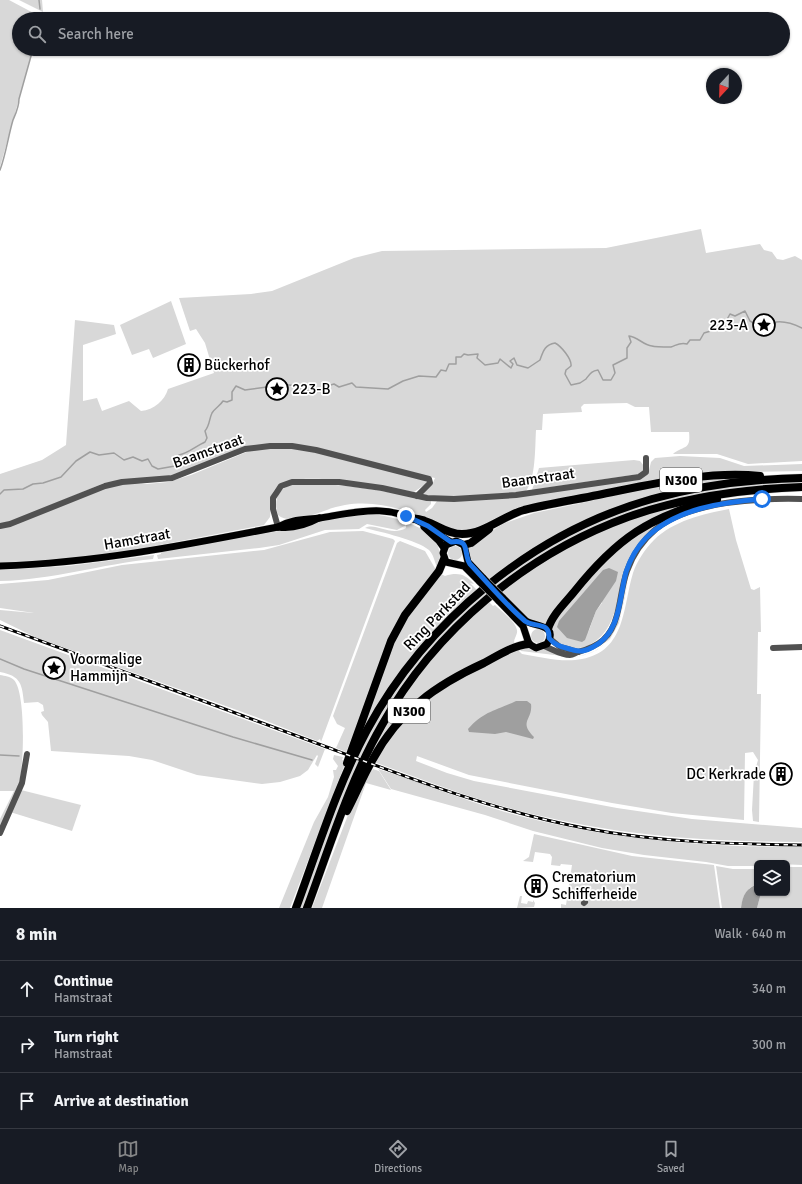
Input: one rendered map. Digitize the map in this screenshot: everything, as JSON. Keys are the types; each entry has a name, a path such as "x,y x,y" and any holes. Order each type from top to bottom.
{"highway":[{"name":"N300","path":"411,518 426,521 446,531 462,534 482,530 498,520 525,510 658,483 742,475 779,478"},
{"name":"Ring Parkstad","path":"296,908 339,792 367,730 399,678 447,622 488,585 517,564 562,536 598,518 651,499 718,484 779,478 802,478"},
{"name":"Ring Parkstad","path":"307,908 363,759 396,700 437,647 464,620 498,590 516,576 564,546 628,517 698,498 752,490 802,487"},
{"name":"N300","path":"548,629 560,610 596,565 618,544 639,528 679,509 752,490"},
{"name":"N300","path":"464,545 476,539 498,520"},
{"name":"N300","path":"339,792 350,751 391,641 405,615 439,571 444,559"},
{"name":"N300","path":"334,835 375,754 389,734 408,712 426,695 451,679 517,647 529,644"}],"main road":[{"name":"Hamstraat","path":"0,566 57,563 116,556 278,527 286,528 309,523 319,518 344,513 372,510 392,512 411,518 428,526 451,542 456,541 464,545"},
{"name":"Hamstraat","path":"411,518 436,538 444,548"},
{"path":"451,542 444,548 444,559 449,564 464,566 482,580"},
{"path":"464,545 468,562 482,580 500,598 530,624 541,625 548,629 549,638 544,646 536,648 529,644 522,626 500,598"}],"street":[{"name":"Baamstraat","path":"0,526 15,522 105,486 122,482 172,478 245,449 270,446 292,446 316,450 429,479 430,483 417,496"},
{"name":"Baamstraat","path":"278,527 273,509 273,498 282,486 292,482 339,482 417,496 454,499 516,495 639,477 646,472 646,458"},
{"path":"544,646 566,654 596,646 609,633 617,614 627,571 631,560 641,544 657,529 678,517 709,507 751,500 802,499"},
{"path":"549,638 560,647 578,652"},
{"path":"773,648 802,647"},
{"path":"0,833 22,783 26,754"}],"shaded area":[{"path":"0,0 9,0 32,12 12,12 12,56 31,56 0,167"},
{"path":"19,0 42,0 43,12"},
{"path":"701,229 706,253 760,244 764,250 772,252 777,259 783,260 795,256 802,260 802,461 748,464 717,454 673,454 688,445 689,432 651,432 649,407 635,407 627,403 584,404 581,407 582,412 543,414 542,430 536,430 533,472 529,487 525,492 452,497 424,495 423,493 432,485 435,478 286,443 273,443 248,447 169,476 104,483 18,519 0,524 0,474 42,460 66,445 75,320 114,325 116,334 83,345 83,401 97,398 102,411 129,401 141,411 150,409 162,401 168,389 214,373 205,343 196,329 190,331 179,298 251,294 272,291 354,258 382,251 606,248"},
{"path":"171,301 186,344 153,358 149,349 132,355 120,325"},
{"path":"293,447 423,478 427,483 414,492 363,483 320,479 301,479 286,482 276,488 271,498 270,517 264,525 139,549 75,559 0,563 0,528 101,488 131,483 146,484 168,482 191,475 249,451 260,448"},
{"path":"680,456 720,458 744,466 802,464 802,471 751,472 558,501 462,532 412,513 378,505 361,504 343,506 307,517 288,519 278,515 276,505 280,492 288,486 293,484 318,484 347,486 389,492 431,501 431,504 425,510 426,512 432,508 437,501 638,480 648,474 651,462 655,458"},
{"path":"634,460 640,461 644,466 643,471 639,474 532,490 539,468"},
{"path":"748,476 637,500 514,562 490,580 472,563 468,548 502,524 534,513 591,501 623,492 693,480"},
{"path":"802,480 802,484 733,490 588,530 484,597 390,705 304,908 299,908 330,822 356,758 390,696 419,658 451,622 487,590 526,561 567,537 611,516 656,500 674,495 710,489 747,484"},
{"path":"695,502 638,527 547,624 529,621 501,591 553,557 607,528 645,514"},
{"path":"729,509 736,540 751,589 754,590 760,587 761,632 758,632 757,694 761,694 759,822 753,821 752,810 754,774 758,760 753,752 745,753 744,820 672,813 612,803 469,775 417,756 416,761 447,773 474,781 617,808 692,819 802,828 802,842 700,839 633,833 565,822 492,803 374,762 400,723 437,691 517,649 522,654 552,659 575,660 596,654 607,647 615,637 620,625 633,573 642,555 654,540 662,533 679,523 709,513"},
{"path":"679,511 659,524 642,539 633,551 623,576 613,617 599,639 587,646 573,648 565,646 553,639 552,625 598,566 619,546","holes":["603,570 602,603 596,611 588,633"]},
{"path":"350,515 382,515 408,522 430,535 437,544 440,555 437,567 431,552 423,546 365,528 374,527 394,531 406,528 406,525 397,530 367,524 359,529 325,530 279,545 259,548 158,559 157,555 161,554 161,551 285,530"},
{"path":"363,531 393,539 395,541 321,742 320,739 317,741 256,717 35,637 0,620 0,610 34,613 0,608 0,584 48,580 122,565 264,550 330,532"},
{"path":"400,541 425,551 436,570 403,615 346,752 336,748 345,728 337,724 333,716 397,543"},
{"path":"455,546 460,548 462,553 460,558 455,560 450,558 448,553 450,548"},
{"path":"154,555 153,559 115,564 39,578 0,581 0,570 68,566"},
{"path":"609,568 618,572 616,581 596,611 585,640 582,642 567,638 557,627 559,621 603,570"},
{"path":"439,573 445,576 458,574 464,576 474,584 470,583 477,590 444,620 352,753 401,625"},
{"path":"488,601 504,613 516,627 517,632 514,641 515,646 433,689 370,759 367,758 399,702 439,649"},
{"path":"621,613 619,623 608,641 618,623"},
{"path":"538,629 543,631 545,636 543,641 538,643 533,641 531,636 533,631"},
{"path":"0,630 325,749 318,767 315,764 317,755 308,770 300,776 280,782 262,784 197,775 152,760 129,756 51,751 48,722 41,712 44,711 43,705 38,702 24,703 19,682 12,676 0,672"},
{"path":"519,648 537,650 546,649 572,656 587,654 571,657 521,651"},
{"path":"0,675 7,676 14,680 18,687 21,699 23,746 19,783 0,828 0,819 14,791 0,791"},
{"path":"516,701 527,701 531,704 527,727 529,732 534,737 533,739 506,732 495,734 469,732 468,729 479,718"},
{"path":"334,755 343,757 342,760 346,761 290,908 279,908 314,822 328,797 334,777 333,770 336,770 338,766 333,759"},
{"path":"370,769 372,771 373,769 379,771 391,790 366,783 322,908 312,908 348,815"},
{"path":"378,769 502,811 539,821 613,835 688,843 764,847 802,847 802,865 790,864 790,860 754,860 754,866 728,866 602,848 533,831 485,815 391,789"},
{"path":"21,790 81,805 72,831 10,812"},
{"path":"534,834 632,856 714,865 720,908 561,908 561,904 566,905 572,865 551,865 552,857 550,854 535,852 533,862 523,861 529,857"},
{"path":"716,866 733,869 754,869 754,886 745,893 741,908 722,908"},
{"path":"790,867 802,867 802,908 757,908 760,896 790,896"},
{"path":"754,886 754,896 760,896 757,908 741,908 745,893"},
{"path":"520,896 522,896 521,903 527,904 528,901 533,902 533,900 535,903 534,907 517,908"}],"waterway":[{"path":"39,0 40,9"},
{"path":"0,170 31,56"},
{"path":"0,494 4,490 23,489 33,484 43,483 61,477 76,461 90,452 99,455 114,453 124,460 133,457 142,461 148,459 152,466 158,469 175,466 179,455 186,453 205,442 207,438 205,431 212,413 223,401 227,402 232,400 232,392 236,386 245,390 279,384 299,386 303,391 324,391 327,386 334,384 339,387 352,383 356,387 388,389 403,381 419,376 436,377 441,370 446,371 449,364 456,364 456,357 461,357 464,354 478,354 477,358 485,365 498,363 500,359 511,368 513,364 510,361 514,358 517,365 528,368 540,360 548,345 555,343 563,350 570,360 571,366 566,370 565,374 571,385 580,383 596,370 598,370 603,380 611,380 615,373 613,365 627,358 627,348 631,342 629,336 654,346 671,347 685,343 687,344 690,340 700,340 704,333 714,330 725,323 730,314 735,316 745,311 750,321 755,324 757,320 759,320 767,329 773,327 776,322 789,323 802,328"},
{"path":"0,659 24,669 233,737 312,760"},
{"path":"0,755 19,756"}],"railway":[{"path":"0,626 420,782 517,813 611,833 720,843 802,845"}],"place":[{"name":"223-A","path":"764,325"},
{"name":"Bückerhof","path":"189,365"},
{"name":"223-B","path":"277,389"},
{"name":"Voormalige Hammijn","path":"54,668"},
{"name":"DC Kerkrade","path":"781,774"},
{"name":"Crematorium Schifferheide","path":"536,886"}],"route":[{"path":"406,516 428,526 451,542 456,541 463,543 466,547 468,562 526,621 530,624 545,626 548,629 550,636 549,638 551,641 560,647 578,652 586,651 596,646 606,638 616,620 627,571 631,560 641,544 663,524 684,514 709,507 762,499"}]}
